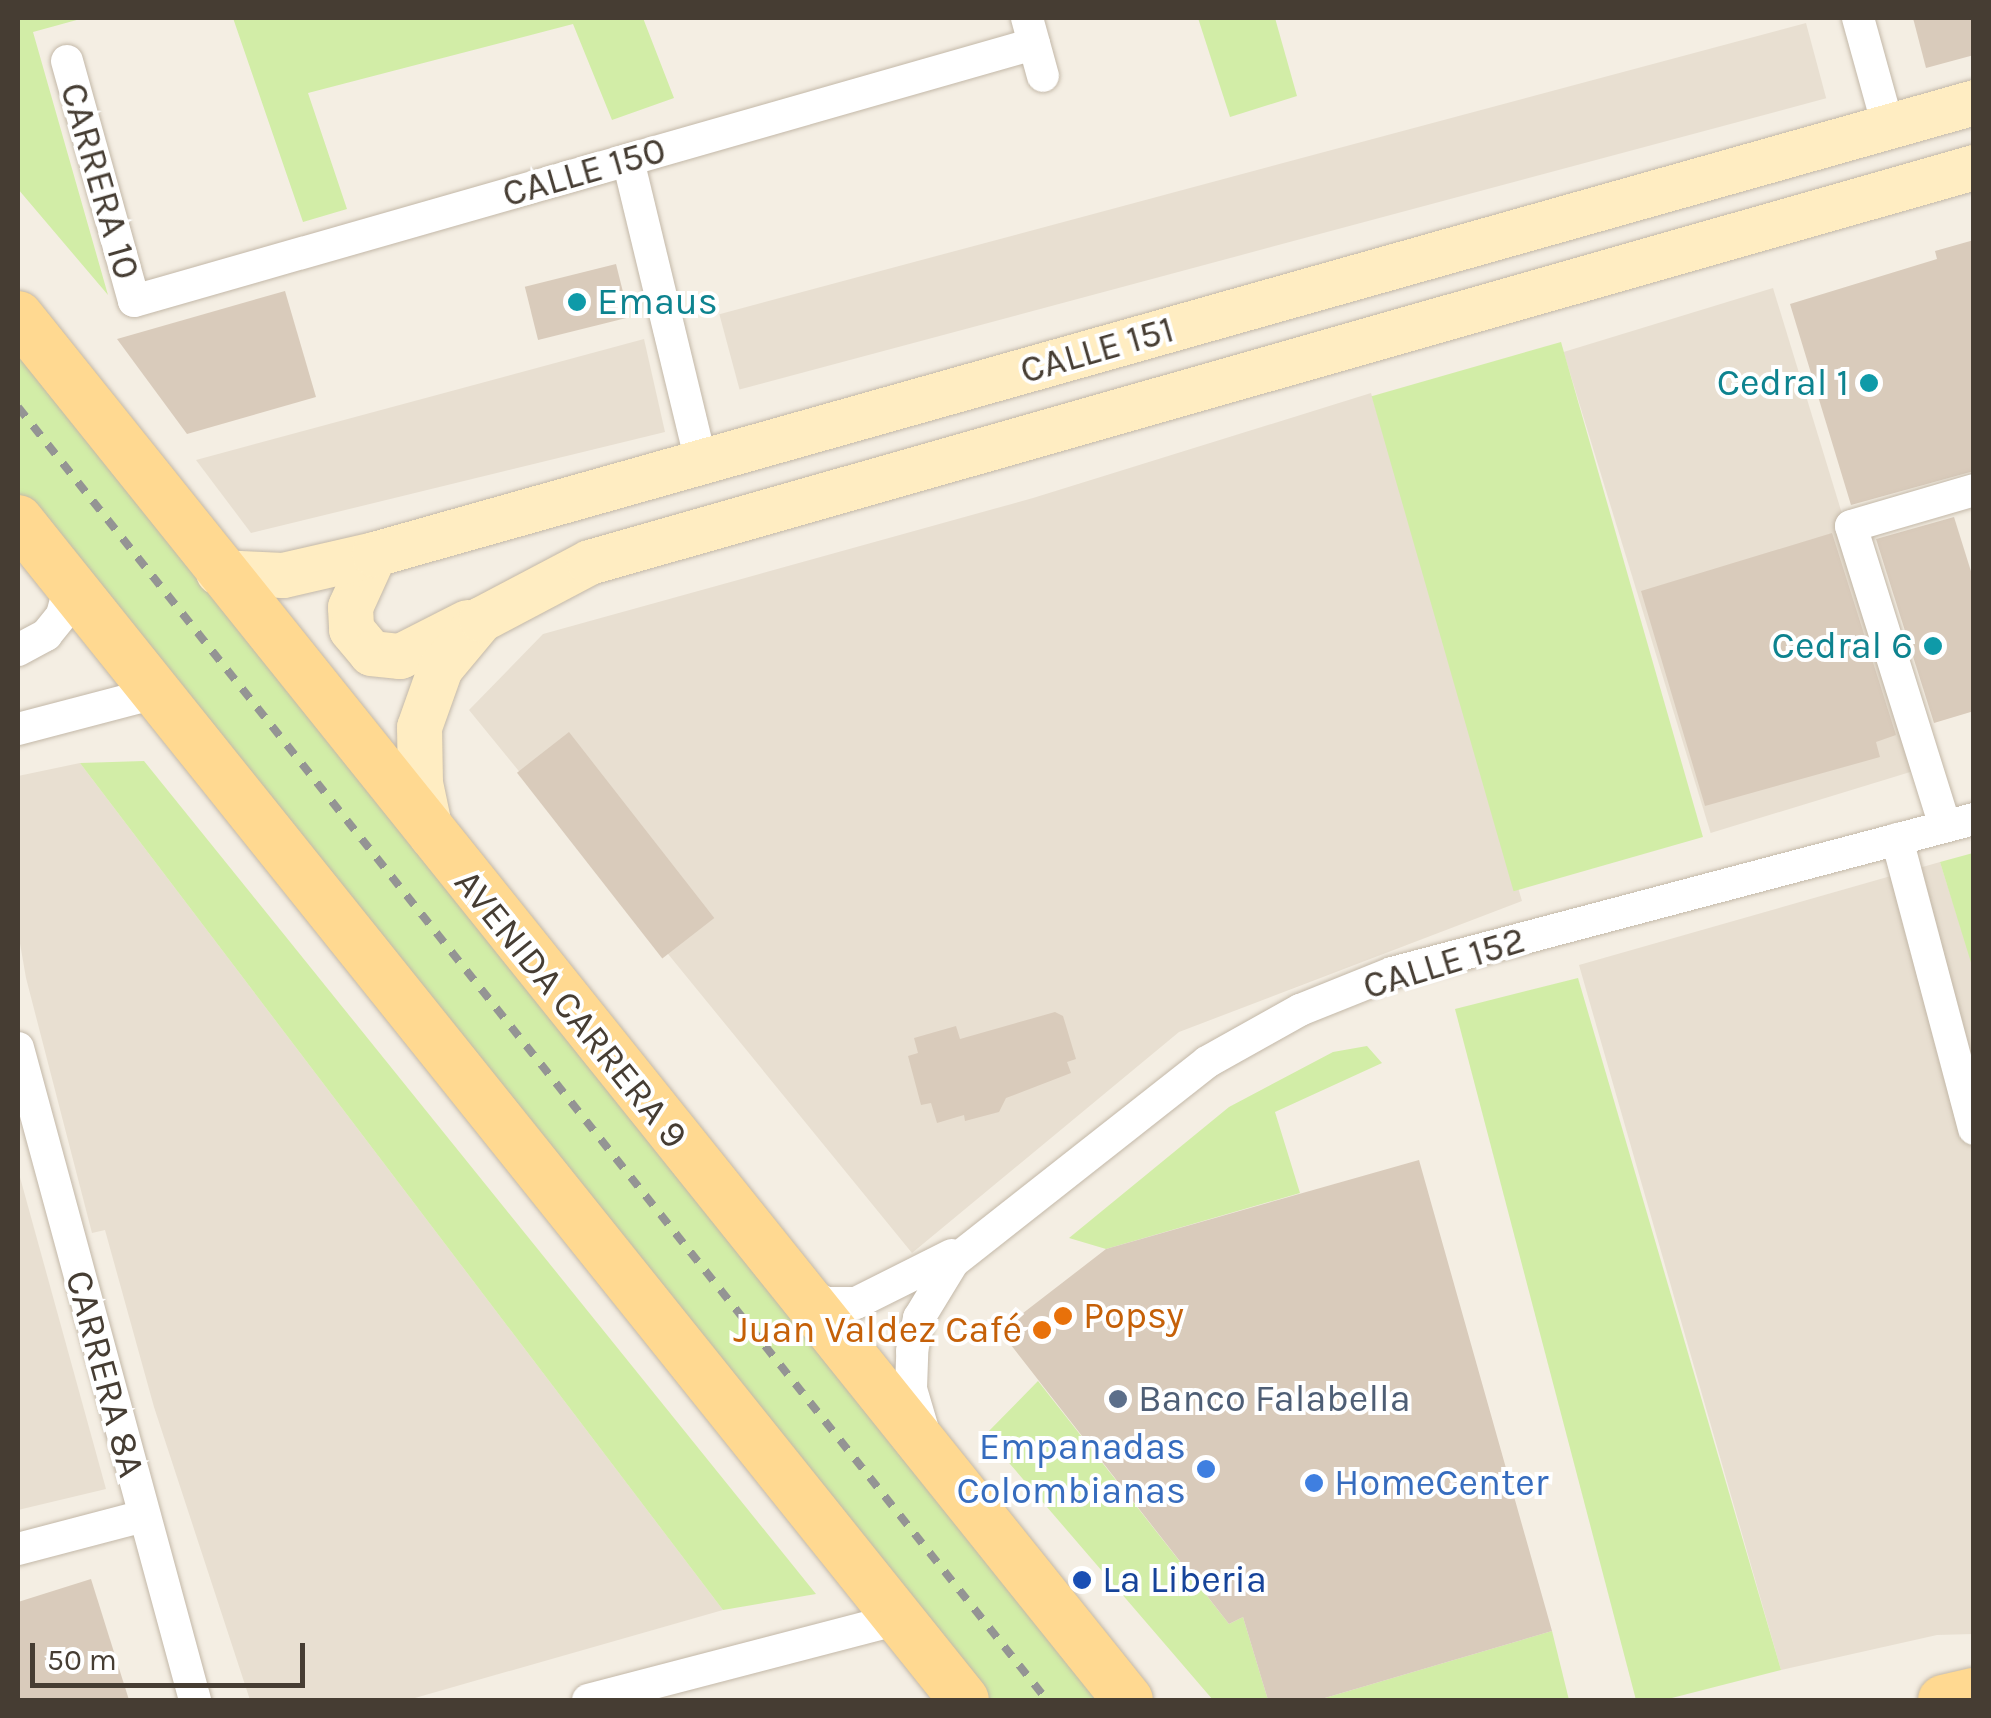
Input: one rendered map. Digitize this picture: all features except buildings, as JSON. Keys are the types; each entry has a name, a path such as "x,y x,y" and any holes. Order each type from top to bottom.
{"main road":[{"name":"AVENIDA CARRERA 9","path":"18,316 431,838 1128,1700"},
{"path":"18,520 151,694 964,1700"},
{"path":"1943,1700 1974,1693"}],"street":[{"path":"1858,18 1888,126"},
{"path":"1030,31 1043,76"},
{"name":"CALLE 150","path":"134,301 628,160 1030,31"},
{"name":"CARRERA 10","path":"66,61 134,301"},
{"name":"CALLE 151","path":"218,572 283,575 374,554 1974,102"},
{"path":"628,160 701,462"},
{"name":"CALLE 151","path":"431,838 420,782 419,728 427,697 458,642 507,602 657,538 1974,168"},
{"path":"1960,823 1850,526 1974,490"},
{"path":"374,554 350,607 351,629 358,642 384,659 507,602"},
{"path":"18,650 54,625 69,588"},
{"path":"18,730 151,694"},
{"name":"CALLE 152","path":"937,1460 916,1407 912,1350 934,1289 978,1240 1207,1062 1300,1010 1392,973 1960,823"},
{"path":"1896,840 1974,1129"},
{"name":"CARRERA 8A","path":"18,1048 195,1700"},
{"name":"CALLE 152","path":"798,1289 826,1303 856,1303 978,1240"},
{"path":"18,1549 144,1516"},
{"path":"588,1700 898,1618"}],"shaded area":[{"path":"1806,23 1826,98 740,390 719,314"},
{"path":"1773,288 1920,769 1711,833 1564,352"},
{"path":"644,339 665,432 251,533 196,460"},
{"path":"1371,393 1522,901 1179,1032 912,1253 469,710 543,634 1033,498"},
{"path":"80,763 723,1610 408,1700 250,1700 154,1407 105,1230 92,1233 26,978 18,932 18,776"},
{"path":"1940,862 1974,969 1973,1634 1937,1635 1781,1670 1579,965"},
{"path":"18,1170 106,1489 18,1510"}],"green space":[{"path":"18,18 84,18 33,32 108,295 18,189"},
{"path":"233,18 643,18 674,98 612,120 573,24 308,93 347,209 303,222"},
{"path":"1198,18 1275,18 1297,96 1230,117"},
{"path":"1561,342 1703,837 1514,891 1372,396"},
{"path":"18,344 1109,1691 1097,1700 964,1700 18,532"},
{"path":"144,761 816,1594 723,1610 80,763"},
{"path":"1974,853 1973,969 1940,862"},
{"path":"1578,978 1781,1670 1664,1700 1636,1700 1455,1009"},
{"path":"1367,1046 1382,1063 1275,1112 1300,1193 1106,1249 1069,1238 1229,1107 1333,1052"},
{"path":"1038,1381 1229,1624 1243,1617 1268,1700 1213,1700 985,1435"},
{"path":"1552,1631 1569,1700 1318,1700"}],"railway":[{"path":"18,407 1047,1700"}],"place":[{"name":"Emaus","path":"577,302"},
{"name":"Cedral 1","path":"1869,383"},
{"name":"Cedral 6","path":"1933,646"},
{"name":"Popsy","path":"1063,1316"},
{"name":"Juan Valdez Café","path":"1042,1330"},
{"name":"Banco Falabella","path":"1118,1399"},
{"name":"Empanadas Colombianas","path":"1206,1469"},
{"name":"HomeCenter","path":"1314,1483"},
{"name":"La Liberia","path":"1082,1580"}]}
